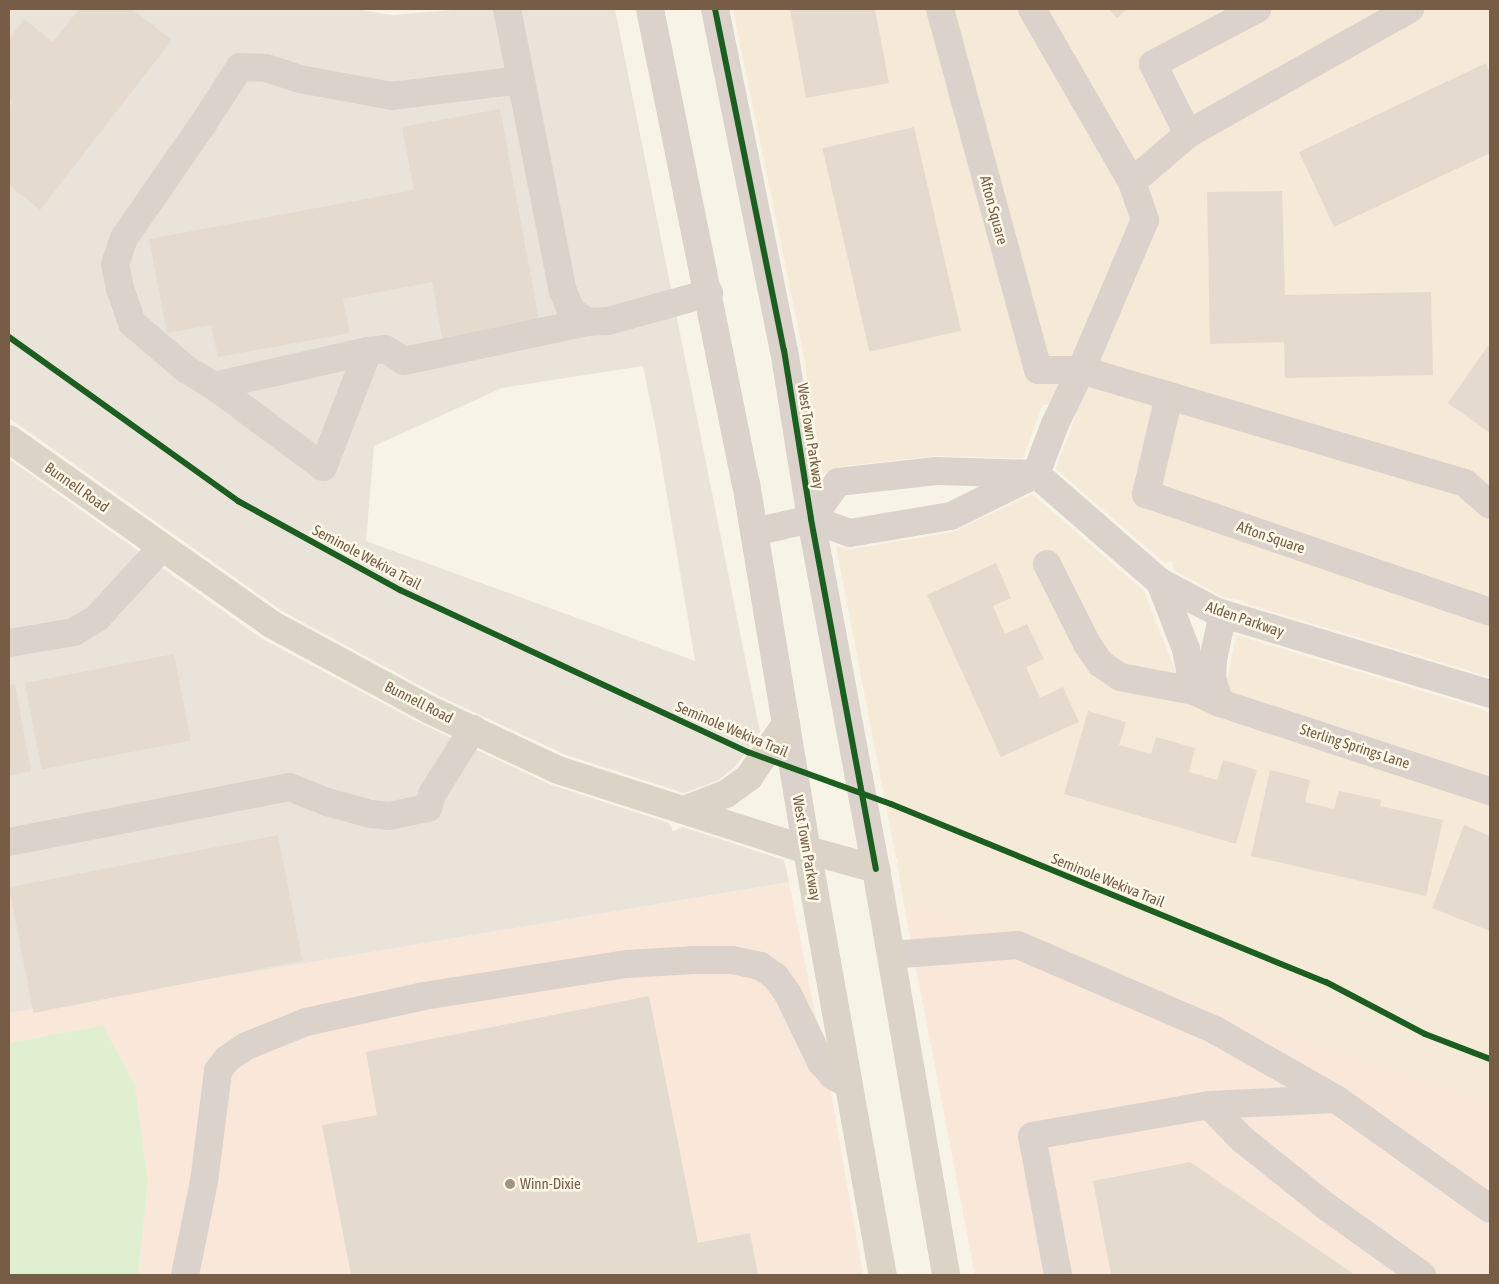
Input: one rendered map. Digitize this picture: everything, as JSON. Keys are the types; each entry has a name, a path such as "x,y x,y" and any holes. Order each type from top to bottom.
{"main road":[{"name":"Bunnell Road","path":"9,439 271,624 430,710 558,770 807,850 876,870"},
{"path":"684,810 726,794 749,778 786,724"},
{"name":"West Town Parkway","path":"807,850 883,1275"},
{"name":"West Town Parkway","path":"876,870 946,1275"}],"street":[{"path":"507,9 563,291 571,311 588,322"},
{"name":"West Town Parkway","path":"650,9 709,293 754,532 807,850"},
{"name":"West Town Parkway","path":"715,9 784,350 812,519 876,870"},
{"name":"Afton Square","path":"940,9 1038,370 1081,370 1465,483 1490,505"},
{"path":"754,532 812,519 850,534 951,516 1036,474 1055,424 1081,370 1145,220 1132,182 1032,9"},
{"path":"1188,134 1153,64 1257,9"},
{"path":"1132,182 1188,134 1410,9"},
{"path":"368,350 323,467 214,386 187,370 132,323 120,289 115,264 124,238 240,67 266,68 300,79 391,96 521,80"},
{"path":"214,386 368,350 385,348 404,361 588,322 608,321 709,293"},
{"name":"Afton Square","path":"1169,396 1146,494 1490,612"},
{"path":"812,519 838,482 936,471 1036,474"},
{"name":"Alden Parkway","path":"1036,474 1160,582 1223,614 1490,694"},
{"path":"9,643 74,632 97,618 162,547"},
{"name":"Sterling Springs Lane","path":"1047,564 1086,644 1101,664 1120,677 1194,691 1220,703 1490,791"},
{"path":"1160,582 1186,649 1194,691"},
{"path":"1220,703 1212,680 1213,659 1223,614"},
{"path":"9,842 289,787 327,802 371,814 389,816 428,808 432,794 473,730"},
{"path":"891,955 1018,945 1215,1030 1336,1099 1490,1209"},
{"path":"185,1275 204,1182 218,1071 227,1059 246,1046 306,1022 424,996 627,964 732,960 760,966 775,976 788,994 821,1062 833,1076 848,1084"},
{"path":"1058,1275 1032,1136 1209,1105 1336,1099"},
{"path":"1209,1105 1242,1139 1327,1208 1422,1275"}],"shaded area":[{"path":"9,9 355,9 392,15 465,9 615,9 760,732 735,767 717,781 684,793 566,755 439,696 282,611 9,418","holes":["643,366 656,430 695,661 366,541 374,446 502,388"]},
{"path":"733,9 1490,9 1490,677 1244,603 1244,601 1225,598 1175,571 1171,561 1165,563 1056,469 1077,412 1043,404 1023,458 934,456 837,467 823,475 802,347"},
{"path":"9,459 261,638 420,723 549,784 669,823 673,831 683,827 784,860 789,882 9,1013"},
{"path":"1032,494 1144,591 1175,670 1195,663 1193,672 1228,677 1236,635 1482,709 1490,714 1490,1102 903,900 897,864 899,859 896,858 836,546 852,549 953,532"},
{"path":"789,882 830,1087 863,1275 138,1275 148,1182 135,1085 103,1025 9,1043 9,1013"},
{"path":"903,900 1490,1102 1490,1275 975,1275"}],"green space":[{"path":"103,1025 135,1085 148,1182 138,1275 9,1275 9,1043"}],"building":[{"path":"79,9 132,9 172,40 40,210 9,185 9,107 12,103 9,100 9,39 24,19 53,42"},
{"path":"790,9 875,9 889,83 806,98"},
{"path":"1109,9 1127,9 1117,18"},
{"path":"1486,63 1490,73 1490,153 1334,227 1299,152"},
{"path":"500,109 540,325 443,343 432,282 343,299 350,333 218,357 211,325 167,333 149,239 414,190 402,127"},
{"path":"914,127 961,331 869,352 822,148"},
{"path":"1282,191 1285,295 1431,292 1433,375 1285,378 1284,342 1210,344 1207,192"},
{"path":"1490,343 1490,433 1448,403"},
{"path":"996,563 1011,598 993,606 1005,634 1027,624 1044,659 1026,667 1040,698 1063,687 1079,722 1001,757 927,595"},
{"path":"174,654 191,740 42,769 25,683"},
{"path":"15,684 31,771 9,776 9,685"},
{"path":"1088,711 1126,722 1119,745 1151,754 1156,737 1195,748 1189,772 1217,780 1223,760 1257,770 1236,844 1064,794"},
{"path":"1270,770 1310,780 1305,802 1334,809 1339,791 1381,800 1380,806 1443,820 1426,896 1251,856"},
{"path":"1464,825 1490,836 1490,931 1432,908"},
{"path":"278,835 302,961 33,1013 9,887"},
{"name":"Winn-Dixie","path":"649,996 698,1243 750,1233 758,1275 351,1275 322,1125 377,1115 366,1052"},
{"path":"1190,1162 1355,1275 1111,1275 1093,1181"}],"cycle path":[{"path":"715,9 784,350 811,519 876,869"},
{"name":"Seminole Wekiva Trail","path":"9,337 238,501 400,590 748,752 891,804 1326,982 1425,1034 1490,1059"}],"place":[{"name":"Winn-Dixie","path":"510,1184"}]}
